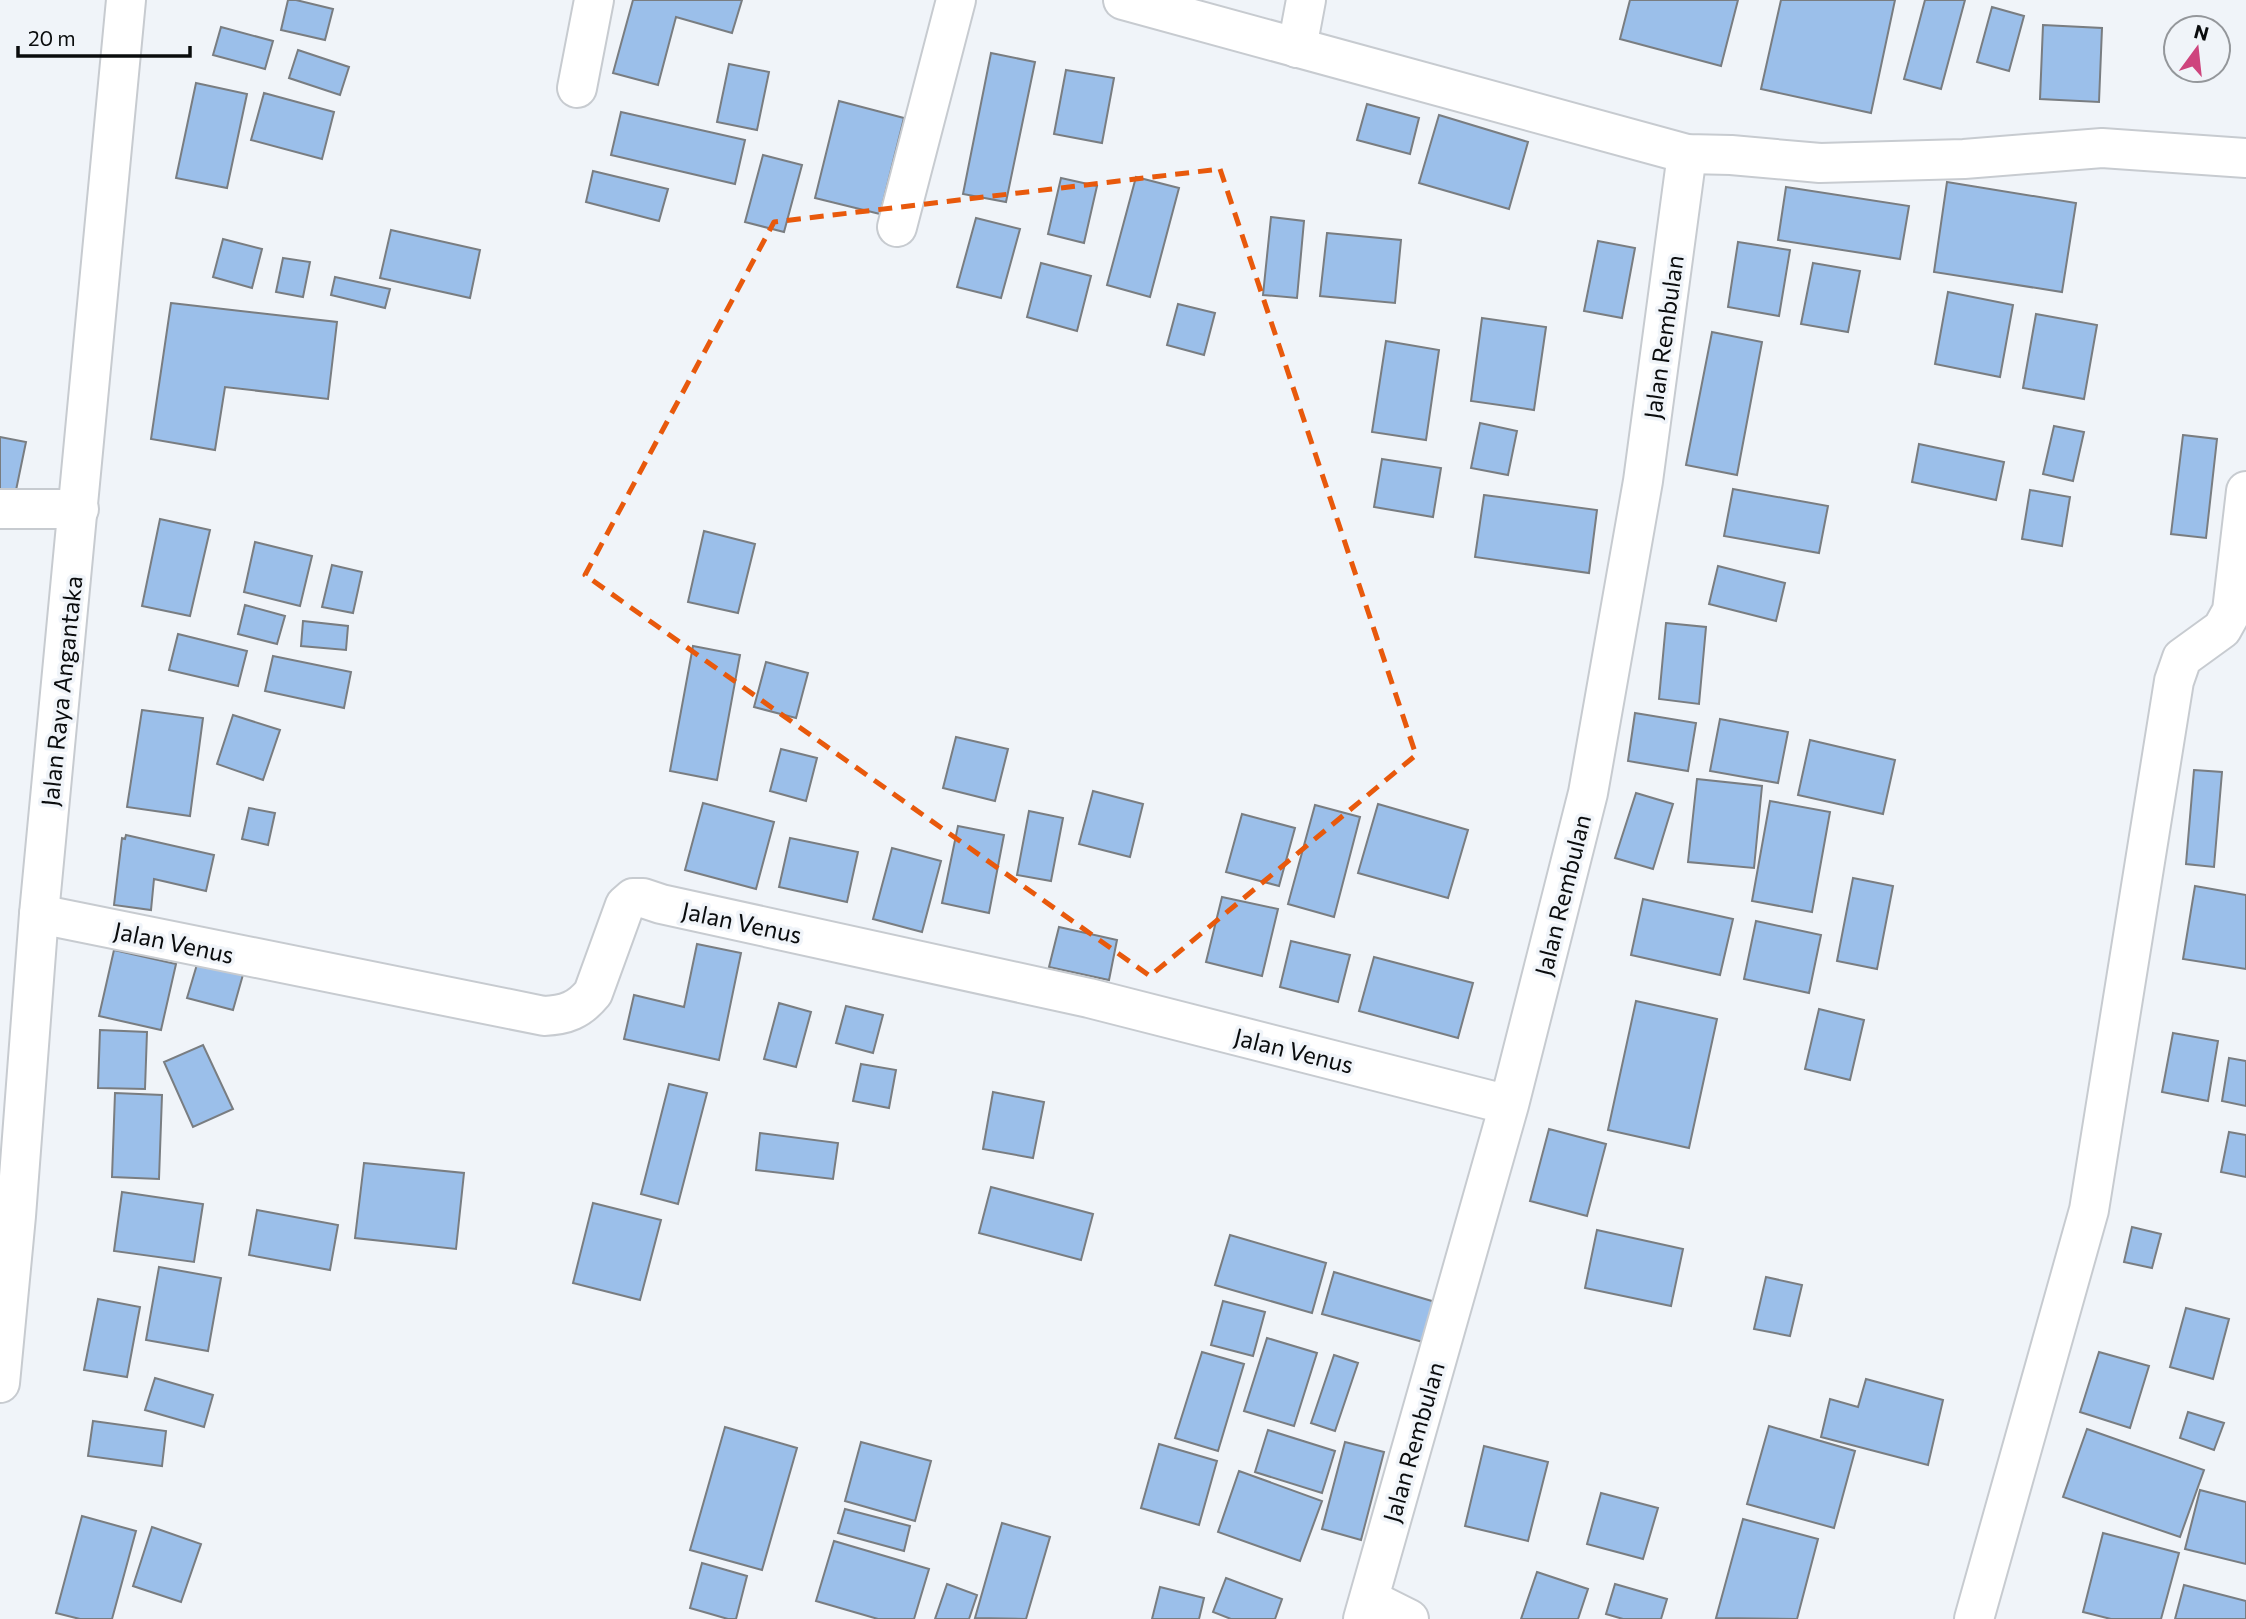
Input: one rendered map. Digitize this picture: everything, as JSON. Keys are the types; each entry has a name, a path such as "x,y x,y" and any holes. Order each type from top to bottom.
{"street":[{"name":"Jalan Raya Angantaka","path":"0,1383 8,1215 79,509 126,0"},
{"path":"577,88 594,0"},
{"path":"897,227 956,0"},
{"path":"1123,0 1687,154 1820,163 1964,159 2102,148 2246,158"},
{"path":"1297,48 1306,0"},
{"name":"Jalan Rembulan","path":"1366,1609 1509,1105 1588,793 1643,481 1687,154"},
{"path":"1974,1619 2089,1210 2174,681 2185,655 2222,629 2232,611 2246,491"},
{"path":"0,509 79,509"},
{"name":"Jalan Venus","path":"39,914 544,1016 561,1015 585,1004 593,993 625,905 633,898 643,898 1089,998 1509,1105"},
{"path":"1366,1609 1409,1619"}],"highlighted area":[{"path":"1220,169 1416,755 1150,976 585,575 774,222"}],"building":[{"path":"288,0 333,9 325,40 281,30"},
{"path":"633,0 742,0 732,33 676,17 658,85 613,73"},
{"path":"1630,0 1738,0 1721,66 1620,39"},
{"path":"1781,0 1895,0 1871,113 1761,89"},
{"path":"1925,0 1965,0 1941,89 1904,79"},
{"path":"1992,7 2024,16 2009,71 1977,62"},
{"path":"2043,25 2102,28 2099,102 2040,99"},
{"path":"221,27 273,41 265,69 213,55"},
{"path":"298,50 349,67 340,95 289,78"},
{"path":"991,53 1035,62 1006,202 963,194"},
{"path":"729,64 769,72 757,130 717,122"},
{"path":"1066,70 1114,78 1102,143 1054,134"},
{"path":"196,83 247,94 227,188 176,178"},
{"path":"264,93 334,112 322,159 251,140"},
{"path":"839,101 904,118 880,214 815,198"},
{"path":"1367,104 1419,118 1410,154 1357,140"},
{"path":"621,112 745,140 735,184 611,155"},
{"path":"1439,115 1528,142 1509,209 1419,183"},
{"path":"763,155 802,165 784,232 745,222"},
{"path":"593,171 668,189 659,221 586,202"},
{"path":"1136,177 1179,188 1150,297 1107,285"},
{"path":"1061,178 1097,186 1084,243 1048,234"},
{"path":"1947,182 2076,203 2062,292 1934,272"},
{"path":"1786,187 1909,206 1900,259 1778,240"},
{"path":"1271,217 1304,221 1297,298 1263,295"},
{"path":"976,218 1020,229 1001,298 957,287"},
{"path":"391,230 480,250 470,298 380,278"},
{"path":"1327,233 1401,240 1395,303 1320,296"},
{"path":"223,239 262,249 252,288 213,277"},
{"path":"1598,241 1635,248 1622,318 1584,311"},
{"path":"1738,242 1790,250 1779,316 1728,307"},
{"path":"283,258 310,262 303,297 276,292"},
{"path":"1041,263 1091,276 1077,331 1027,317"},
{"path":"1813,263 1860,271 1848,332 1801,324"},
{"path":"335,277 390,289 385,308 331,295"},
{"path":"1948,292 2013,305 2000,377 1935,364"},
{"path":"171,303 337,322 328,399 225,387 215,450 151,439"},
{"path":"1178,304 1215,313 1204,355 1167,345"},
{"path":"2036,314 2097,325 2084,399 2023,388"},
{"path":"1482,318 1546,327 1534,410 1471,401"},
{"path":"1712,332 1762,342 1737,475 1686,465"},
{"path":"1386,341 1439,350 1426,440 1372,432"},
{"path":"1480,423 1517,431 1508,475 1471,468"},
{"path":"2054,426 2084,432 2073,481 2043,474"},
{"path":"2183,435 2217,439 2206,538 2171,534"},
{"path":"0,437 26,442 15,495 0,492"},
{"path":"1919,444 2004,462 1996,500 1912,482"},
{"path":"1382,459 1441,468 1433,517 1374,507"},
{"path":"1733,489 1828,506 1819,553 1724,536"},
{"path":"2030,490 2070,497 2062,546 2022,539"},
{"path":"1484,495 1597,510 1589,573 1475,557"},
{"path":"160,519 210,530 190,616 142,606"},
{"path":"704,531 755,544 738,613 688,602"},
{"path":"255,542 312,556 300,606 244,592"},
{"path":"332,565 362,572 353,613 322,607"},
{"path":"1718,566 1785,583 1776,621 1709,604"},
{"path":"245,605 285,616 277,644 238,634"},
{"path":"303,621 348,626 346,650 301,646"},
{"path":"1666,623 1706,627 1699,704 1659,699"},
{"path":"178,634 247,651 238,686 169,670"},
{"path":"693,646 740,655 717,780 670,771"},
{"path":"273,656 351,672 344,708 265,691"},
{"path":"766,662 808,673 796,718 754,707"},
{"path":"142,710 203,718 190,816 127,807"},
{"path":"1635,713 1696,723 1688,771 1628,761"},
{"path":"233,715 280,730 263,780 217,764"},
{"path":"1720,719 1788,732 1778,783 1710,771"},
{"path":"956,737 1008,749 995,801 943,788"},
{"path":"1810,740 1895,760 1883,814 1798,795"},
{"path":"781,749 817,758 806,801 770,791"},
{"path":"2194,770 2222,772 2214,867 2186,864"},
{"path":"1697,779 1762,786 1754,868 1688,862"},
{"path":"1093,791 1143,804 1130,857 1079,844"},
{"path":"1636,793 1673,804 1653,869 1615,858"},
{"path":"1770,801 1830,812 1812,912 1752,901"},
{"path":"703,803 774,822 756,889 685,870"},
{"path":"1378,804 1468,830 1448,898 1358,873"},
{"path":"1315,805 1360,817 1334,917 1288,904"},
{"path":"249,808 275,813 268,845 242,839"},
{"path":"1029,811 1063,818 1051,881 1017,875"},
{"path":"1242,814 1295,828 1279,886 1226,872"},
{"path":"958,826 1004,835 989,913 942,903"},
{"path":"126,835 214,855 206,891 154,879 151,910 114,905 122,838 125,839"},
{"path":"790,838 858,852 847,902 779,887"},
{"path":"892,848 941,861 922,932 873,919"},
{"path":"1853,878 1893,886 1877,969 1837,961"},
{"path":"2195,886 2246,895 2246,969 2183,959"},
{"path":"1222,897 1278,909 1262,976 1206,962"},
{"path":"1643,899 1733,919 1720,975 1631,955"},
{"path":"1756,921 1821,935 1809,993 1744,979"},
{"path":"1059,927 1117,940 1109,980 1049,967"},
{"path":"1291,941 1350,955 1338,1002 1280,987"},
{"path":"697,944 741,953 719,1060 624,1039 634,995 684,1007"},
{"path":"114,950 176,964 161,1030 99,1016"},
{"path":"201,951 246,964 233,1010 187,998"},
{"path":"1374,957 1473,983 1458,1038 1359,1011"},
{"path":"1636,1001 1717,1019 1689,1148 1608,1130"},
{"path":"779,1003 811,1012 796,1067 764,1059"},
{"path":"846,1006 883,1015 873,1053 836,1043"},
{"path":"1819,1009 1864,1020 1850,1080 1805,1069"},
{"path":"100,1030 147,1032 145,1089 98,1088"},
{"path":"2173,1033 2218,1041 2208,1101 2162,1092"},
{"path":"203,1045 233,1109 193,1127 164,1062"},
{"path":"2229,1058 2246,1061 2246,1106 2222,1101"},
{"path":"861,1064 896,1070 889,1108 853,1101"},
{"path":"669,1084 707,1093 678,1204 641,1194"},
{"path":"993,1092 1044,1102 1033,1158 983,1149"},
{"path":"115,1093 162,1095 159,1179 112,1177"},
{"path":"1549,1129 1606,1144 1587,1216 1530,1201"},
{"path":"2229,1132 2246,1135 2246,1177 2221,1172"},
{"path":"760,1133 838,1143 833,1179 756,1170"},
{"path":"364,1163 464,1173 456,1249 355,1238"},
{"path":"991,1187 1093,1214 1081,1260 979,1233"},
{"path":"122,1192 203,1204 194,1262 114,1251"},
{"path":"593,1203 661,1220 640,1300 573,1283"},
{"path":"257,1210 338,1225 330,1270 249,1255"},
{"path":"2132,1227 2161,1234 2152,1268 2124,1262"},
{"path":"1597,1230 1683,1249 1671,1306 1585,1288"},
{"path":"1230,1235 1326,1263 1312,1313 1215,1285"},
{"path":"159,1267 221,1278 208,1351 146,1340"},
{"path":"1334,1272 1442,1304 1430,1344 1322,1314"},
{"path":"1766,1277 1802,1285 1790,1336 1754,1329"},
{"path":"98,1299 140,1307 127,1377 84,1370"},
{"path":"1223,1301 1265,1312 1253,1356 1211,1345"},
{"path":"2186,1308 2229,1319 2213,1379 2170,1367"},
{"path":"1267,1338 1317,1353 1294,1426 1244,1411"},
{"path":"1202,1352 1244,1364 1218,1451 1175,1438"},
{"path":"2099,1352 2149,1366 2130,1428 2080,1412"},
{"path":"1334,1355 1358,1363 1335,1431 1311,1423"},
{"path":"155,1378 213,1395 204,1427 145,1410"},
{"path":"1866,1379 1943,1400 1928,1465 1821,1437 1830,1399 1858,1407"},
{"path":"2188,1412 2224,1423 2214,1450 2180,1438"},
{"path":"93,1421 166,1431 162,1466 88,1456"},
{"path":"1769,1426 1855,1451 1834,1528 1747,1504"},
{"path":"725,1427 797,1448 762,1570 690,1550"},
{"path":"2087,1429 2204,1470 2180,1537 2063,1497"},
{"path":"1268,1430 1335,1451 1322,1493 1255,1472"},
{"path":"861,1442 931,1461 915,1521 845,1501"},
{"path":"1345,1442 1384,1452 1361,1540 1322,1529"},
{"path":"1159,1444 1217,1461 1199,1525 1141,1508"},
{"path":"1484,1446 1548,1462 1528,1541 1465,1526"},
{"path":"1239,1471 1322,1501 1300,1561 1218,1532"},
{"path":"2200,1490 2246,1502 2246,1564 2185,1549"},
{"path":"1601,1493 1658,1508 1643,1559 1587,1544"},
{"path":"845,1509 910,1526 904,1551 838,1533"},
{"path":"82,1516 136,1531 112,1619 80,1619 56,1613"},
{"path":"1743,1519 1818,1539 1797,1619 1716,1618"},
{"path":"1002,1523 1050,1537 1026,1619 975,1618"},
{"path":"152,1527 201,1544 181,1602 133,1586"},
{"path":"2103,1533 2179,1553 2161,1619 2111,1619 2083,1612"},
{"path":"834,1541 929,1569 914,1619 878,1619 816,1601"},
{"path":"702,1563 747,1576 736,1619 690,1608"},
{"path":"1537,1572 1588,1589 1578,1619 1521,1619"},
{"path":"1226,1578 1282,1599 1275,1619 1231,1619 1213,1612"},
{"path":"947,1584 977,1595 969,1619 935,1619"},
{"path":"1615,1584 1667,1599 1661,1619 1623,1619 1606,1614"},
{"path":"2184,1585 2246,1601 2246,1619 2175,1619"},
{"path":"1160,1587 1204,1598 1199,1619 1152,1619"}]}
